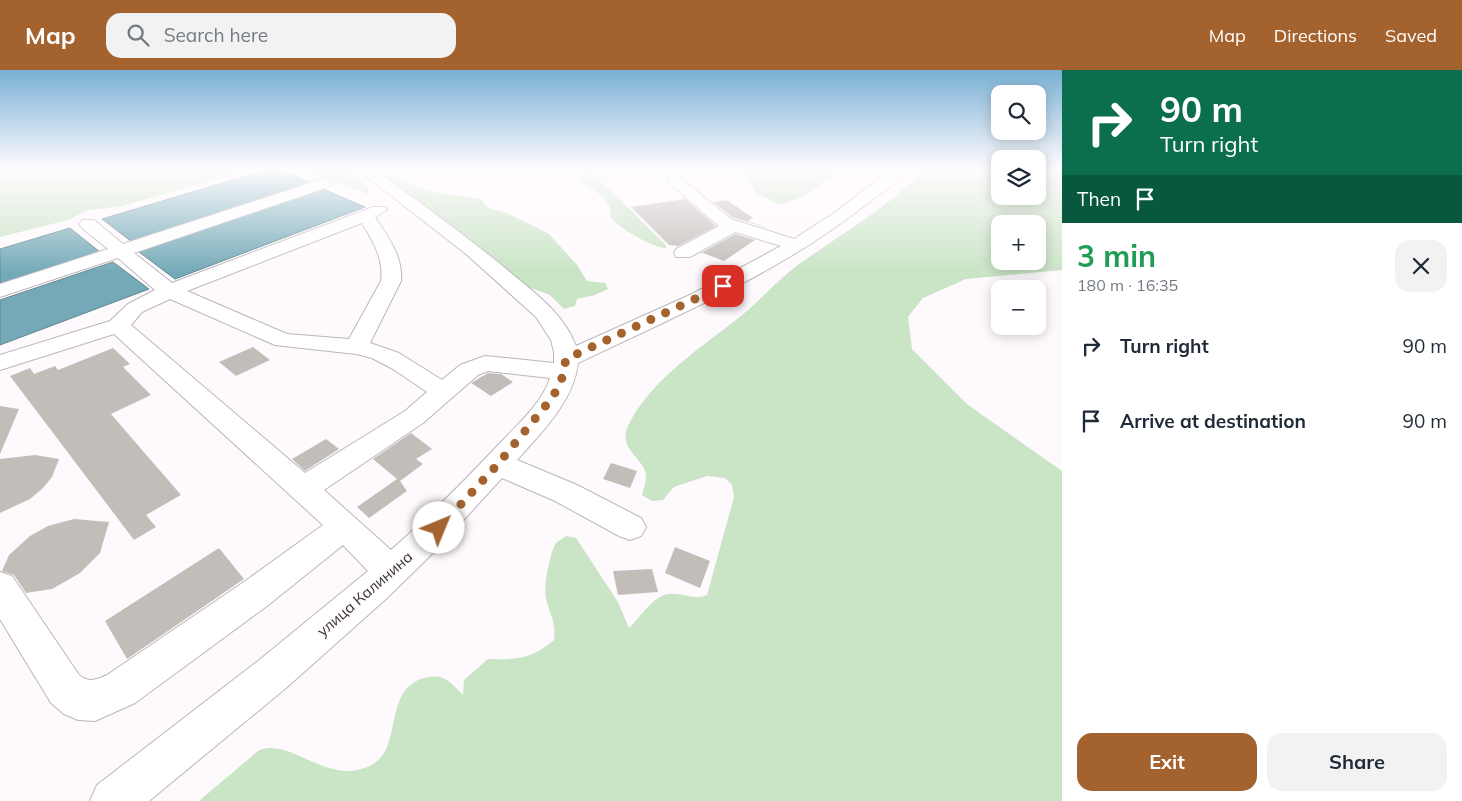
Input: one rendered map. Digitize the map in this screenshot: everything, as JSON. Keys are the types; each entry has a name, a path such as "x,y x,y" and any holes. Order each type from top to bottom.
{"street":[{"path":"0,291 266,203"},
{"path":"409,203 472,250 534,302 556,329 564,346 565,366"},
{"path":"702,203 725,222 796,245"},
{"path":"302,489 414,417 469,370 485,363 565,366 699,298 796,245 858,203"},
{"path":"0,363 118,326 135,308 169,291 372,213 394,272 356,347"},
{"path":"88,224 169,291 283,340 372,350 396,360 443,392"},
{"path":"683,253 734,225"},
{"path":"118,326 344,526 391,572"},
{"name":"улица Калинина","path":"113,801 302,648 391,572 450,517 498,464 552,398 565,366"},
{"path":"498,464 566,493 630,527"},
{"path":"0,587 65,689 78,700 95,701 120,688 254,595 344,526"}],"green space":[{"path":"0,203 133,203 119,207 88,210 68,220 0,237"},
{"path":"417,203 484,203 488,208 507,213 549,234 577,265 587,281 605,283 608,289 595,295 577,299 575,306 564,309 550,295 522,285"},
{"path":"624,203 666,245 666,248 646,242 616,223 611,218 608,204"},
{"path":"887,203 1046,205 1046,203 1062,203 1062,270 966,279 923,298 908,317 912,349 968,405 1062,471 1062,801 199,801 260,750 272,748 285,750 342,771 357,770 373,764 382,756 388,746 397,707 402,696 410,686 421,679 440,677 449,682 463,695 464,680 488,659 523,657 531,655 546,646 554,640 554,633 545,586 551,554 556,543 566,536 576,538 618,602 629,628 652,603 662,596 673,594 702,597 707,595 734,497 732,485 725,478 707,476 674,487 663,500 652,501 642,495 646,479 645,471 626,442 628,426 649,394 678,365 748,310 790,271"}],"water":[{"path":"155,203 251,203 132,242 102,219"},
{"path":"282,203 356,203 365,207 175,279 139,252"},
{"path":"70,228 100,252 0,284 0,249"},
{"path":"113,262 149,289 0,345 0,300"}],"building":[{"path":"657,203 690,203 716,226 678,246 669,245 631,207"},
{"path":"714,203 731,203 753,218 748,221 770,229 732,217"},
{"path":"735,234 755,240 724,261 703,253 699,254"},
{"path":"253,347 270,360 236,376 219,362"},
{"path":"113,348 130,364 123,367 151,395 111,414 181,495 146,515 156,527 134,540 10,376 30,368 34,374 55,366 58,370"},
{"path":"488,373 501,374 513,382 491,396 471,383"},
{"path":"0,406 19,409 0,454"},
{"path":"411,433 432,449 416,459 423,464 400,481 407,491 369,518 357,507 397,479 373,459"},
{"path":"326,439 339,449 305,471 292,459"},
{"path":"35,455 59,459 52,477 30,499 0,513 0,459"},
{"path":"611,463 637,471 630,488 603,479"},
{"path":"74,519 109,522 100,553 80,573 52,589 26,593 14,575 2,571 9,555 30,536 48,526"},
{"path":"675,547 710,561 700,588 665,573"},
{"path":"219,548 244,579 127,659 105,621"},
{"path":"652,569 658,592 618,595 613,571"}],"route":[{"path":"439,528 498,464 552,398 561,382 566,359 723,286"}]}
